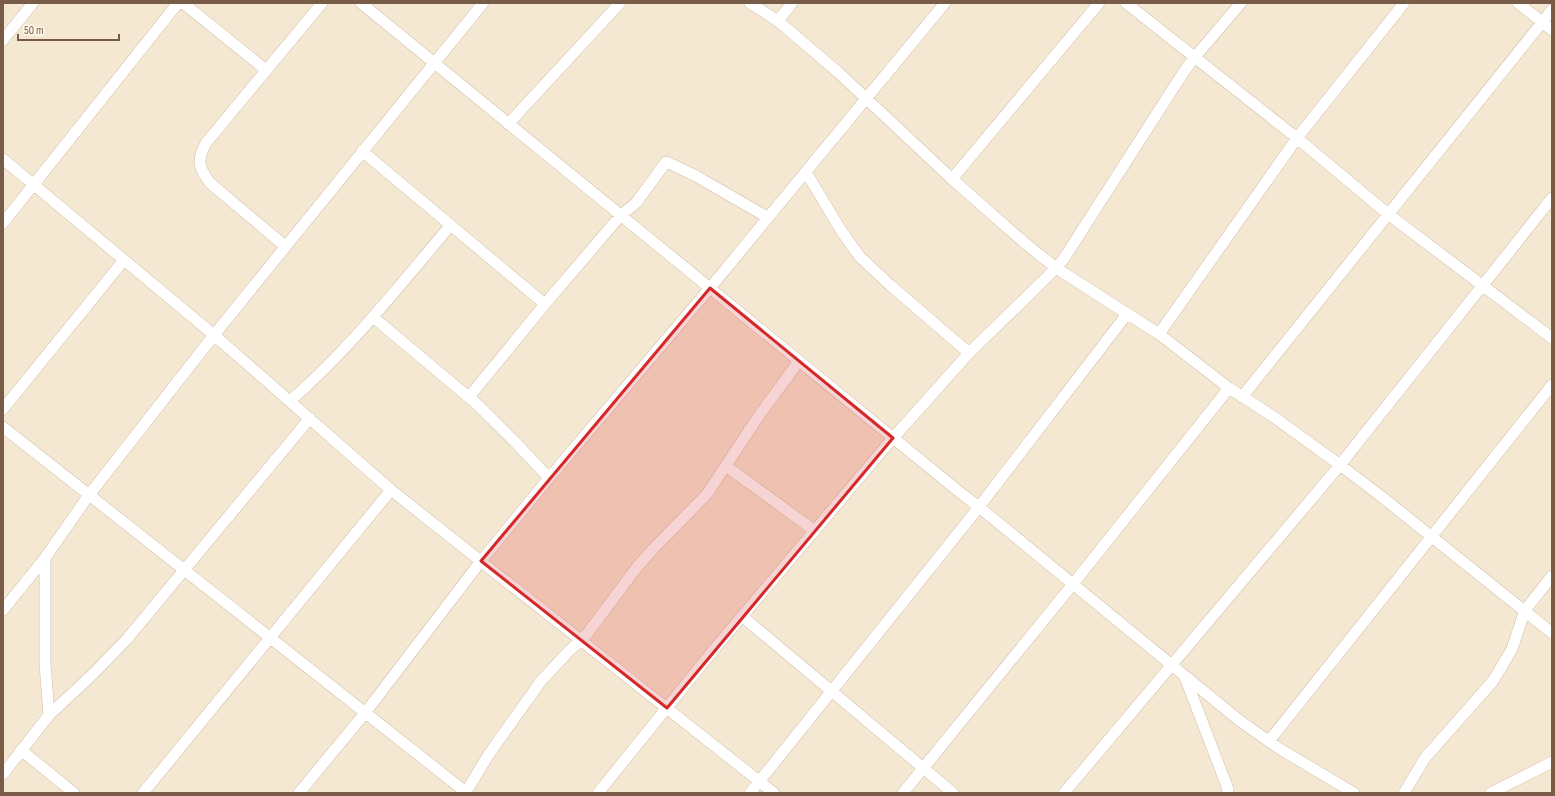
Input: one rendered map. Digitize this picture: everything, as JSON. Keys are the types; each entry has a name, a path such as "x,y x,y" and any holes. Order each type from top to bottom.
{"street":[{"path":"3,40 33,3"},
{"path":"3,223 178,3"},
{"path":"183,3 266,70"},
{"path":"285,246 210,182 202,172 199,165 200,154 206,143 322,3"},
{"path":"361,3 893,438 980,506 1240,721 1269,741 1354,793"},
{"path":"3,610 45,558 89,495 214,335 483,3"},
{"path":"508,124 620,3"},
{"path":"750,3 778,21 815,52 952,179 1026,244 1056,268 1159,334 1229,388 1271,415 1340,465 1525,610 1552,633"},
{"path":"778,21 792,3"},
{"path":"299,793 365,713 481,561 549,478 710,288 945,3"},
{"path":"952,179 1099,3"},
{"path":"1126,3 1297,138 1388,214 1552,338"},
{"path":"598,793 716,647 743,617 893,438 969,353 1056,268 1072,247 1194,58 1241,3"},
{"path":"1159,334 1297,138 1404,3"},
{"path":"1518,3 1552,30"},
{"path":"1242,397 1552,10"},
{"path":"362,151 545,304"},
{"path":"3,159 214,335 391,490 774,793"},
{"path":"469,397 545,304 621,215 636,203 662,165 667,162 696,176 768,217"},
{"path":"806,172 842,232 860,257 969,353"},
{"path":"1064,793 1340,465 1552,198"},
{"path":"290,401 328,365 373,317 450,226"},
{"path":"3,409 124,260"},
{"path":"750,793 980,506 1127,314"},
{"path":"373,317 469,397 549,478"},
{"path":"3,427 466,793 489,754 527,700 559,661 581,640 637,568 667,534 707,494 758,417 799,361"},
{"path":"1269,741 1552,385"},
{"path":"903,793 1073,584 1229,388"},
{"path":"3,774 49,715 108,659 185,571 310,418"},
{"path":"726,466 815,531"},
{"path":"143,793 391,490"},
{"path":"45,558 45,664 49,715"},
{"path":"1404,793 1425,758 1493,681 1512,649 1525,610 1552,576"},
{"path":"743,617 953,793"},
{"path":"1185,676 1228,789 1227,793"},
{"path":"21,750 74,793"},
{"path":"1491,793 1552,762"}],"highlighted area":[{"path":"710,288 893,438 667,708 481,561"}],"shaded area":[{"path":"3,3 1552,3 1552,793 3,793"}]}
